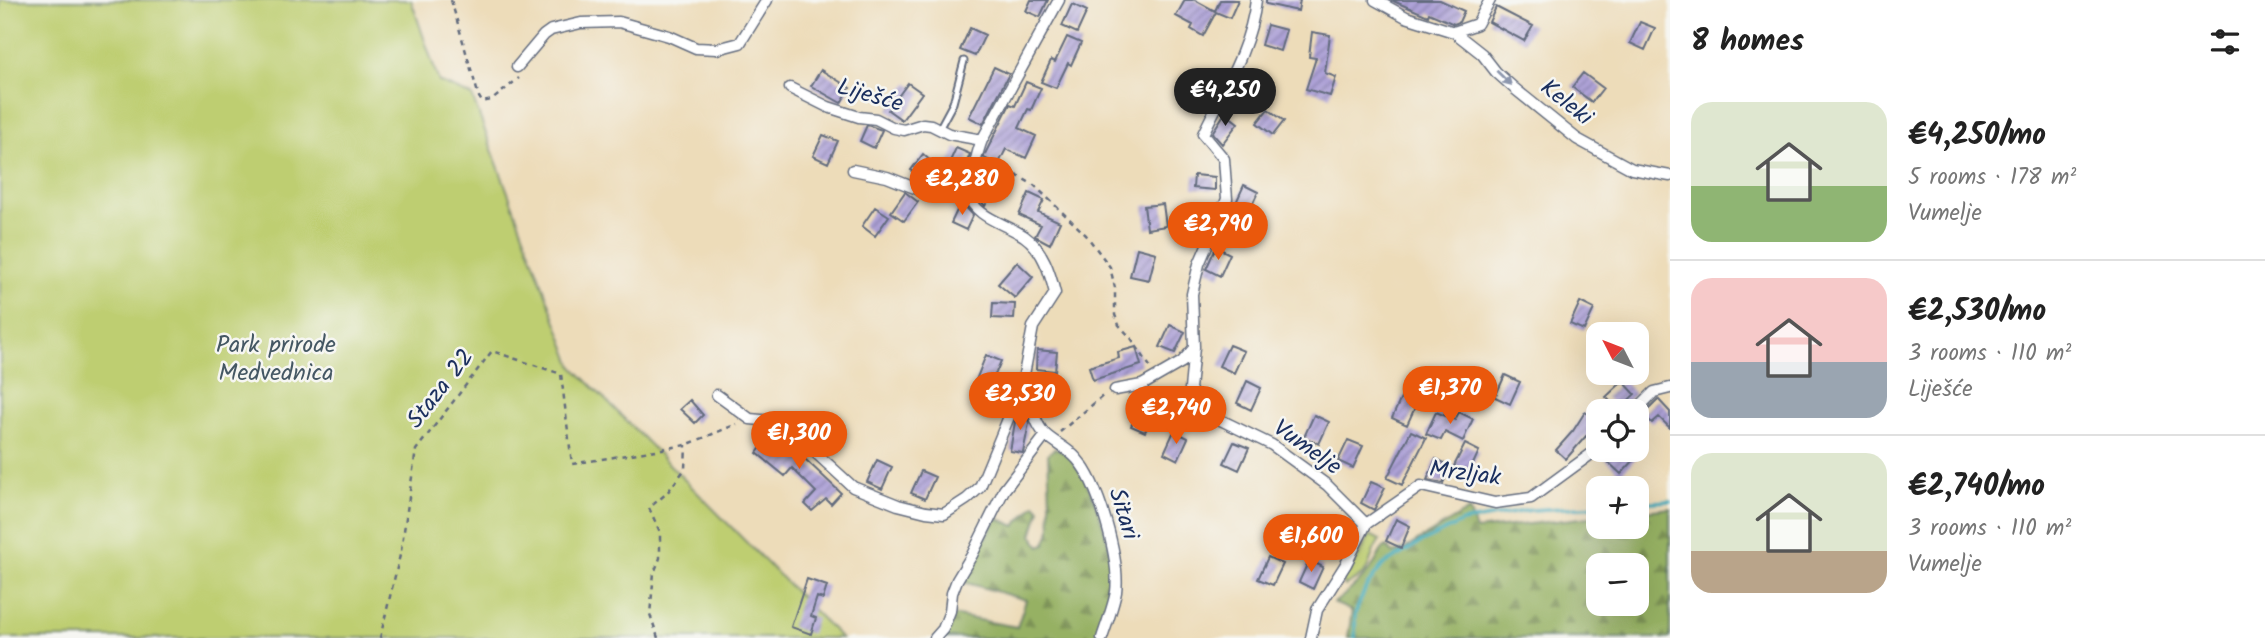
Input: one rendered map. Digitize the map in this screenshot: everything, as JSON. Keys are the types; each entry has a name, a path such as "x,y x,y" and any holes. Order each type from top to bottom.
{"street":[{"path":"517,67 551,30 581,23 619,22 668,36 696,48 717,49 740,43 767,0"},
{"path":"965,191 973,176 982,140 1059,0"},
{"name":"Vumelje","path":"1256,0 1255,14 1242,53 1203,134 1224,159 1227,199 1199,264 1192,294 1194,347 1190,389 1202,411 1272,445 1327,485 1366,524"},
{"path":"1375,0 1406,17 1454,32 1477,23 1490,0"},
{"name":"Keleki","path":"1454,32 1482,54 1496,72 1515,89 1577,139 1632,169 1670,176"},
{"name":"Liješće","path":"790,88 828,107 859,117 876,119 894,128 904,130 923,124 949,134 982,140"},
{"path":"853,170 887,177 925,192 965,191"},
{"path":"717,396 750,419 773,421 793,432 853,487 898,505 944,514 967,499 980,487 1021,385 1033,327 1055,293 1044,259 1034,245 1024,236 999,225 981,212 970,202 965,191"},
{"path":"1115,390 1143,385 1182,362 1194,347"},
{"name":"Sitari","path":"1021,385 1026,388 1040,427 1078,460 1087,473 1103,513 1117,572 1115,592 1102,638"},
{"path":"1647,399 1654,392 1670,388"},
{"path":"935,638 943,629 950,611 957,580 1004,490 1049,437"},
{"name":"Mrzljak","path":"1311,638 1317,610 1346,564 1366,524 1421,486 1495,503 1531,498 1586,458"}],"lane":[{"path":"939,129 953,103 964,61"},
{"path":"973,176 992,180"}],"path":[{"path":"451,0 476,92 482,102 492,100 519,78 522,74 517,67"},
{"path":"992,180 1005,169 1034,185 1086,234 1110,267 1115,288 1115,315 1119,325 1140,350 1157,377"},
{"name":"Staza 22","path":"380,638 401,551 416,450 492,351 561,374 572,464 686,445"},
{"path":"1049,437 1070,425 1103,395 1115,390"},
{"path":"658,638 650,614 654,573 660,558 660,532 649,508 667,493 685,469 686,445 750,419"}],"green space":[{"name":"Park prirode Medvednica","path":"0,0 411,0 439,82 472,96 573,367 841,638 0,638"},
{"path":"1055,448 1066,454 1077,466 1087,483 1103,524 1112,561 1113,583 1109,607 1099,638 939,638 952,615 1017,627 1026,600 960,581 997,518 1015,526 1035,504 1040,509 1032,535 1040,546 1045,544 1051,529 1048,454"},
{"path":"1670,508 1670,638 1348,638 1352,611 1334,603 1365,575 1386,546 1393,553 1401,551 1469,510 1476,530 1586,517 1586,539 1649,539 1649,510"},
{"path":"1370,535 1380,540 1367,568 1361,576 1345,586 1340,581 1350,571"}],"building":[{"path":"1031,0 1048,0 1040,17 1026,11"},
{"path":"1185,0 1195,0 1215,11 1220,0 1238,0 1230,18 1216,12 1203,36 1191,29 1193,25 1176,16"},
{"path":"1266,0 1300,0 1298,11 1266,4"},
{"path":"1391,0 1440,0 1464,11 1459,22 1454,24"},
{"path":"1072,4 1087,11 1077,33 1062,26"},
{"path":"1496,7 1533,26 1524,41 1489,22"},
{"path":"1640,22 1655,28 1645,50 1630,43"},
{"path":"1267,25 1286,30 1280,51 1261,45"},
{"path":"970,28 985,35 975,56 960,50"},
{"path":"1312,32 1330,35 1325,73 1336,77 1330,96 1306,89 1316,58 1309,57"},
{"path":"1067,37 1081,43 1056,88 1041,82 1051,60 1055,62"},
{"path":"994,67 1009,74 983,124 969,117"},
{"path":"821,70 850,88 841,103 811,86"},
{"path":"1583,73 1603,88 1592,102 1572,87"},
{"path":"1026,82 1041,88 1019,128 1036,136 1026,158 1006,149 998,165 984,156 1010,104 1015,106"},
{"path":"908,83 922,93 902,120 888,110"},
{"path":"1268,109 1284,121 1273,135 1257,123"},
{"path":"1225,113 1238,123 1222,144 1212,133"},
{"path":"867,125 882,130 874,148 860,141"},
{"path":"823,135 838,141 828,163 813,156"},
{"path":"956,148 970,154 961,177 946,170"},
{"path":"923,154 938,168 928,182 911,170"},
{"path":"1194,175 1215,177 1215,190 1193,188"},
{"path":"980,183 994,190 985,206 974,193"},
{"path":"1244,185 1258,192 1248,214 1234,207"},
{"path":"905,192 918,202 904,221 891,212"},
{"path":"1029,193 1044,200 1038,212 1060,222 1050,244 1035,236 1041,225 1019,215"},
{"path":"961,202 973,215 966,230 951,223"},
{"path":"1163,204 1166,226 1147,229 1144,206"},
{"path":"875,207 889,216 875,236 862,226"},
{"path":"1216,247 1230,254 1220,276 1206,269"},
{"path":"1137,248 1156,253 1149,280 1130,276"},
{"path":"1017,262 1033,277 1015,298 998,284"},
{"path":"1580,302 1594,309 1584,330 1570,324"},
{"path":"993,303 1015,304 1014,319 992,318"},
{"path":"1170,325 1185,332 1175,353 1160,347"},
{"path":"1229,345 1244,351 1234,373 1219,366"},
{"path":"1136,347 1141,365 1093,380 1089,367 1119,358 1118,352"},
{"path":"1037,350 1057,352 1055,371 1036,369"},
{"path":"986,355 1001,361 988,391 974,385"},
{"path":"1505,375 1520,382 1510,404 1495,397"},
{"path":"1247,381 1261,388 1251,410 1237,403"},
{"path":"1619,385 1627,385 1635,394 1630,399 1606,397"},
{"path":"1402,396 1417,403 1407,425 1392,418"},
{"path":"1658,399 1670,412 1670,428 1659,417 1652,423 1649,420 1649,408"},
{"path":"690,400 703,415 695,423 680,409"},
{"path":"1141,404 1155,411 1145,432 1131,426"},
{"path":"1022,405 1029,423 1023,453 1010,451 1015,422"},
{"path":"1436,412 1455,420 1459,412 1473,419 1463,441 1445,432 1441,440 1426,434"},
{"path":"1586,413 1586,436 1566,459 1556,450"},
{"path":"814,414 835,433 822,448 805,433 811,426 807,422"},
{"path":"1314,415 1329,422 1319,444 1304,437"},
{"path":"1174,431 1188,438 1178,460 1164,453"},
{"path":"1411,431 1426,438 1402,485 1387,478"},
{"path":"770,435 806,460 841,493 831,504 826,499 812,511 805,504 816,492 792,468 785,476 757,453"},
{"path":"1348,440 1363,446 1353,468 1338,461"},
{"path":"1234,442 1249,448 1239,470 1224,463"},
{"path":"1465,444 1479,451 1469,473 1454,466"},
{"path":"1436,459 1451,466 1443,483 1427,480"},
{"path":"877,460 892,467 882,489 867,482"},
{"path":"1608,462 1632,462 1621,474"},
{"path":"921,471 935,477 925,499 911,493"},
{"path":"1371,482 1385,488 1374,510 1361,503"},
{"path":"1396,519 1410,526 1401,548 1386,541"},
{"path":"1333,523 1351,538 1341,550 1322,536"},
{"path":"1268,557 1283,564 1273,585 1258,579"},
{"path":"1309,560 1323,567 1313,589 1299,582"},
{"path":"807,579 827,586 823,599 817,597 811,616 816,618 811,634 791,627"}],"waterway":[{"path":"1649,502 1670,501"},
{"path":"1355,638 1355,614 1366,587 1383,565 1416,545 1462,522 1531,510 1586,507"}]}
